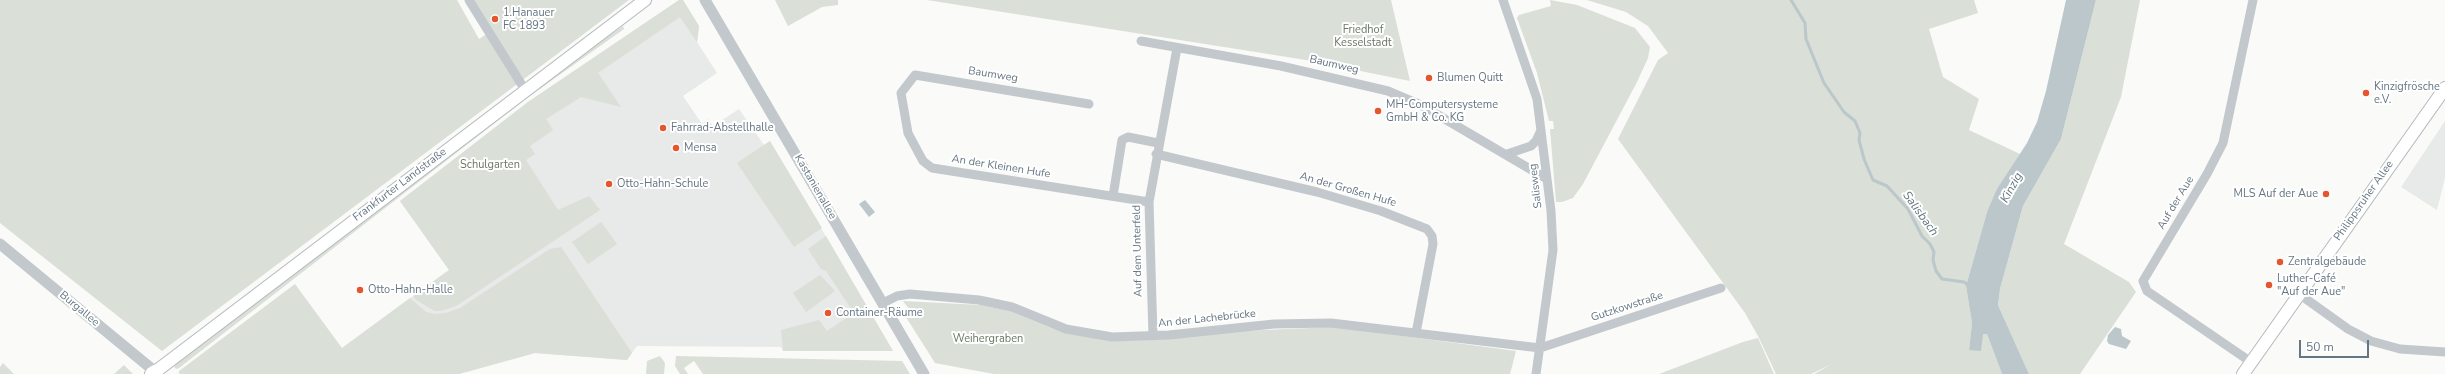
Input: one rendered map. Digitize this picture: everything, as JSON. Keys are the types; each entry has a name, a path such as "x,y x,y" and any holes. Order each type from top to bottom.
{"main road":[{"name":"Frankfurter Landstraße","path":"155,373 645,0"},
{"name":"Philippsruher Allee","path":"2243,374 2445,88"}],"street":[{"path":"468,0 525,90"},
{"name":"Kastanienallee","path":"705,0 924,374"},
{"name":"Salisweg","path":"1503,0 1532,82 1541,128 1547,179 1553,250 1536,374"},
{"name":"Auf der Aue","path":"2251,362 2147,291 2143,281 2208,174 2223,143 2253,0"},
{"name":"Baumweg","path":"1141,41 1295,69 1388,91 1421,105 1507,154 1547,179"},
{"name":"Auf dem Unterfeld","path":"1153,336 1149,202 1158,143 1177,48"},
{"name":"Baumweg","path":"901,93 915,75 1089,104"},
{"name":"An der Kleinen Hufe","path":"901,93 906,127 923,161 929,166 1149,202"},
{"path":"1507,154 1531,146 1539,136 1541,128"},
{"path":"1113,196 1122,140 1128,137 1158,143"},
{"name":"An der Großen Hufe","path":"1156,154 1317,192 1381,211 1427,228 1432,236 1433,244 1416,333"},
{"name":"Burgallee","path":"0,244 155,373"},
{"name":"Gutzkowstraße","path":"1540,348 1722,288"},
{"name":"An der Lachebrücke","path":"883,303 897,296 910,294 979,300 1012,308 1057,326 1079,332 1112,337 1153,336 1304,323 1350,325 1540,348"},
{"path":"2299,294 2356,334 2371,341 2400,349 2445,352"}],"shaded area":[{"name":"Otto-Hahn-Schule","path":"679,0 683,0 699,26 697,42 717,73 683,96 702,124 708,119 713,126 739,109 764,145 770,141 893,351 783,351 781,347 637,346 627,360 535,353 459,374 361,374 342,348 449,270 400,201 528,102"},
{"path":"2445,121 2445,178 2437,210 2401,187"}],"green space":[{"path":"0,0 457,0 479,39 488,33 469,0 629,0 162,351 0,223"},
{"name":"Schulgarten","path":"679,0 683,0 699,26 697,42 680,17 598,73 621,107 581,97 546,119 553,130 530,146 535,154 526,160 558,210 589,196 600,210 456,306 441,311 435,311 416,300 413,296 449,270 400,201 528,102"},
{"path":"775,0 838,0 838,5 822,7 788,26"},
{"name":"Friedhof Kesselstadt","path":"927,0 1391,0 1410,81 1306,60"},
{"path":"1550,0 1577,5 1635,28 1650,47 1648,58 1637,82 1583,184 1573,198 1562,202 1556,202 1550,129 1554,129 1553,121 1549,121 1537,73 1517,18 1519,15 1551,6"},
{"path":"1587,0 1974,0 1978,13 1929,29 1943,77 1979,99 1969,130 2020,154 1987,212 1966,286 1972,323 1969,350 1983,334 1987,334 2002,374 1814,374 1832,364 1811,374 1776,374 1745,313 1618,139 1658,60 1668,53 1648,26 1626,12"},
{"path":"2096,0 2140,0 2121,97 2064,244 2129,282 2136,292 2080,374 2029,374 1998,305 2000,289 2023,206 2061,139"},
{"path":"623,26 624,29 527,98 179,368 176,369 174,367 178,362 527,93"},
{"path":"770,141 822,228 794,247 737,163"},
{"path":"601,222 617,244 588,264 572,242"},
{"path":"826,236 893,351 783,351 781,330 819,320 827,331 854,313 826,271 821,269 808,249"},
{"path":"561,247 632,353 627,360 535,353 459,374 179,374 179,371 295,284 342,348 410,298 426,312 435,314 446,313 460,308 550,249"},
{"path":"820,275 835,291 806,312 793,293"},
{"name":"Weihergraben","path":"903,301 981,305 1010,311 1051,328 1092,337 1336,327 1516,351 1510,374 994,374 935,363 904,314 910,310"},
{"path":"1758,338 1774,374 1659,374 1743,342"},
{"path":"660,356 665,363 664,374 646,374 647,361"},
{"path":"676,356 902,361 910,374 703,374 694,361 684,368 688,374 680,374 675,366"},
{"path":"3,363 14,374 0,374 0,367"},
{"path":"124,365 133,374 114,374"}],"water":[{"name":"Kinzig","path":"2066,0 2096,0 2061,139 2023,206 2000,289 1998,305 2029,374 2002,374 1987,334 1983,334 1981,351 1969,350 1972,323 1966,286 1987,212 1997,189 2027,143 2037,122 2046,91"},
{"path":"865,200 875,212 869,217 859,204"},
{"path":"2115,327 2121,329 2122,336 2131,341 2126,349 2109,344 2107,341 2108,335"}],"waterway":[{"name":"Salisbach","path":"1791,0 1805,23 1806,39 1824,83 1844,112 1855,121 1860,133 1859,140 1864,159 1873,180 1887,186 1908,209 1922,236 1930,244 1934,252 1933,260 1936,271 1942,279 1964,282 1968,285"}],"place":[{"name":"1.Hanauer FC 1893","path":"495,19"},
{"name":"Blumen Quitt","path":"1429,78"},
{"name":"Kinzigfrösche e.V.","path":"2366,93"},
{"name":"MH-Computersysteme GmbH & Co. KG","path":"1378,111"},
{"name":"Fahrrad-Abstellhalle","path":"663,128"},
{"name":"Mensa","path":"676,148"},
{"name":"Otto-Hahn-Schule","path":"609,184"},
{"name":"MLS Auf der Aue","path":"2326,194"},
{"name":"Zentralgebäude","path":"2280,262"},
{"name":"Luther-Café \"Auf der Aue\"","path":"2269,285"},
{"name":"Otto-Hahn-Halle","path":"360,290"},
{"name":"Container-Räume","path":"828,313"}]}
